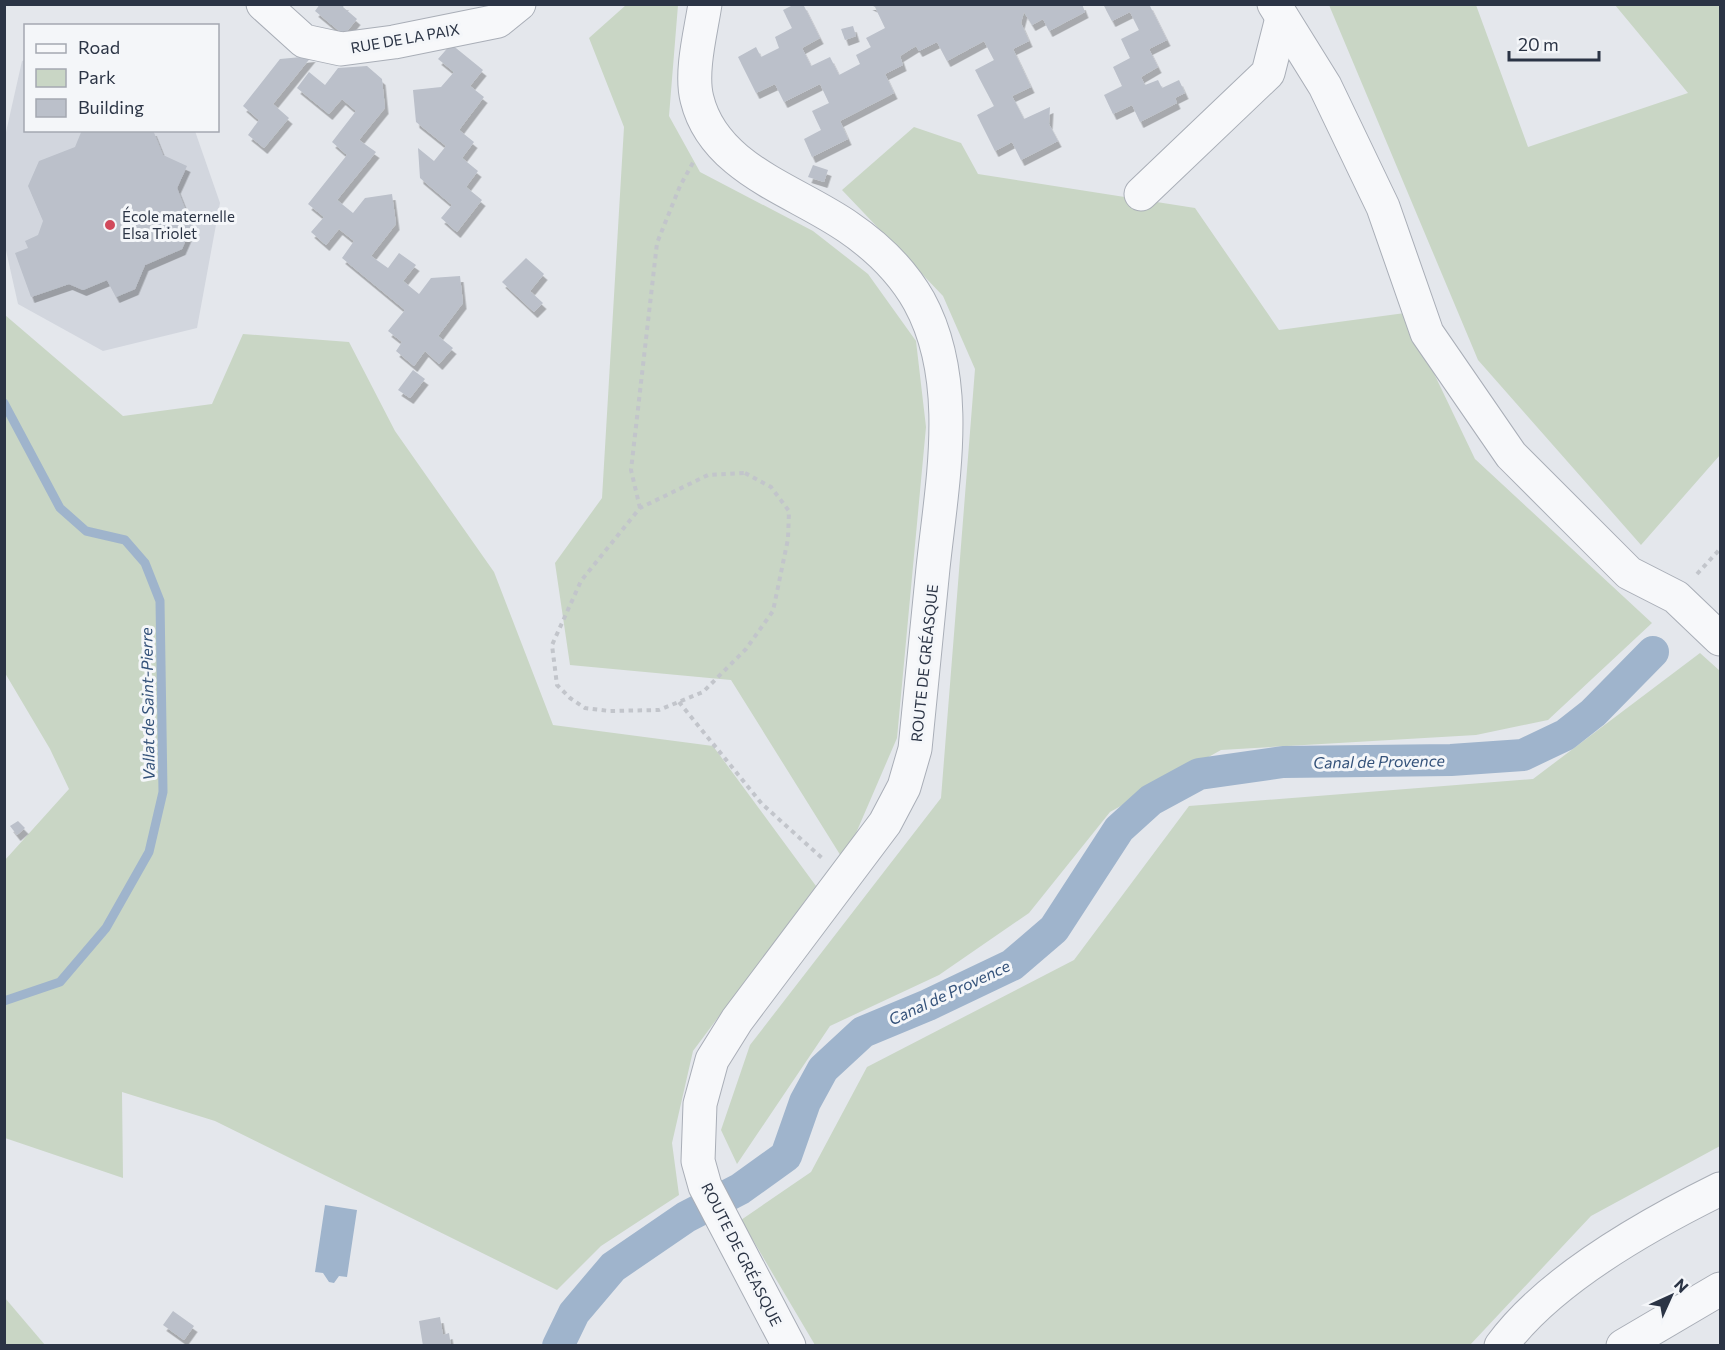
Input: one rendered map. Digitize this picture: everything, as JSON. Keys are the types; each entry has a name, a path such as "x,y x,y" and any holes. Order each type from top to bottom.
{"street":[{"name":"RUE DE LA PAIX","path":"263,4 304,41 341,50 498,21 519,4"},
{"name":"ROUTE DE GRÉASQUE","path":"705,4 696,61 696,98 711,132 737,159 847,226 891,261 920,302 939,355 945,403 945,456 915,749 904,786 885,823 737,1020 712,1060 700,1104 698,1161 705,1186 789,1346"},
{"path":"1140,194 1268,73 1278,11"},
{"path":"1278,11 1325,87 1383,207 1427,333 1505,445 1629,573 1676,597 1720,639"},
{"path":"1501,1346 1515,1325 1564,1281 1677,1210 1720,1189"},
{"path":"1623,1346 1720,1289"}],"path":[{"path":"640,508 631,470 657,243 680,186 711,132"},
{"path":"745,472 771,487 789,511 788,539 773,611 746,649 703,692 679,702 659,710 609,711 585,708 570,698 558,685 552,645 582,581 640,508 708,475 745,472"},
{"path":"679,702 762,804 844,878"}],"shaded area":[{"name":"École maternelle Elsa Triolet","path":"24,60 24,132 195,132 220,203 197,328 103,351 18,304 5,246 4,141"}],"green space":[{"path":"626,5 678,5 669,116 700,172 813,231 868,274 916,341 926,427 897,738 844,861 731,680 570,665 555,563 602,498 624,127 589,38"},
{"path":"1329,5 1476,5 1528,147 1688,93 1615,5 1720,5 1720,455 1641,545 1478,360"},
{"path":"914,127 961,143 978,174 1195,208 1279,330 1405,313 1475,459 1652,623 1548,720 1476,735 1221,750 1110,812 1029,913 939,975 830,1026 737,1164 721,1130 750,1045 941,798 975,369 943,296 842,190"},
{"path":"5,315 123,416 212,404 243,334 349,342 395,431 494,572 553,725 713,746 816,886 693,1051 672,1143 679,1195 601,1246 557,1290 215,1121 122,1092 123,1178 5,1138 5,860 69,789 50,749 5,673"},
{"path":"1700,653 1720,671 1720,1146 1591,1216 1470,1345 815,1345 741,1220 811,1172 867,1067 1074,960 1189,806 1533,779"},
{"path":"5,1298 45,1345 5,1345"}],"water":[{"path":"325,1205 357,1210 347,1277 339,1276 334,1283 329,1282 323,1273 315,1272"}],"building":[{"path":"320,4 345,4 343,7 357,19 344,35 315,11"},
{"path":"795,4 803,4 820,38 802,48 811,66 830,57 839,75 860,64 856,55 871,47 866,38 885,28 875,7 869,4 1082,4 1085,12 1049,31 1043,19 1032,25 1024,12 1021,23 1029,41 1013,49 1031,87 1012,96 1024,119 1050,107 1049,124 1058,141 1021,160 1012,142 995,151 977,115 994,106 975,70 994,60 984,41 947,61 937,42 919,51 916,46 900,56 903,65 885,74 894,93 840,121 848,139 812,157 804,139 821,130 812,111 829,103 820,84 784,102 775,84 756,93 738,57 756,47 761,57 779,48 775,37 792,28 783,10"},
{"path":"1103,4 1149,4 1167,40 1149,49 1158,67 1141,77 1145,85 1158,80 1162,88 1179,80 1185,93 1175,98 1177,103 1140,122 1132,105 1113,114 1104,95 1122,86 1113,67 1130,58 1121,39 1139,30 1130,12 1112,21"},
{"path":"853,26 856,36 845,40 841,29"},
{"path":"451,44 483,70 470,86 484,97 459,130 474,142 462,158 478,171 466,187 482,200 457,232 441,218 452,205 420,178 418,148 434,161 446,146 416,122 413,90 441,87 454,72 438,59"},
{"path":"312,56 273,104 289,118 264,148 248,135 259,120 243,106 280,59"},
{"path":"367,66 382,79 385,108 359,140 376,152 337,200 353,213 365,198 392,194 396,224 371,256 388,268 399,253 416,265 403,281 419,294 431,278 460,276 463,303 438,336 453,348 439,364 425,351 414,366 396,351 402,342 388,331 405,310 342,258 354,241 339,229 326,245 311,232 324,217 308,204 347,155 332,142 356,111 342,99 329,114 297,88 309,72 325,85 338,68"},
{"path":"81,132 154,132 163,155 187,166 177,188 192,226 182,249 145,265 135,289 116,297 107,280 83,290 69,284 31,297 15,253 28,248 25,241 38,235 43,221 28,186 39,161 75,147"},
{"path":"813,165 828,170 824,182 808,177"},
{"path":"526,258 544,274 530,291 543,303 534,312 502,282"},
{"path":"413,370 425,379 410,398 398,390"},
{"path":"18,821 25,828 17,835 10,826"},
{"path":"173,1311 194,1326 184,1340 163,1325"},
{"path":"440,1317 443,1335 449,1333 451,1346 423,1346 419,1321"}],"waterway":[{"name":"Vallat de Saint-Pierre","path":"4,403 60,508 86,531 125,540 145,563 160,601 163,792 149,852 106,928 60,982 4,1001"},
{"name":"Canal de Provence","path":"558,1346 574,1313 613,1267 686,1217 740,1189 786,1156 805,1102 823,1069 863,1032 928,1005 1012,965 1054,929 1119,829 1151,800 1199,774 1283,762 1451,760 1523,755 1565,735 1593,713 1653,652"}],"place":[{"name":"École maternelle Elsa Triolet","path":"110,225"}]}
